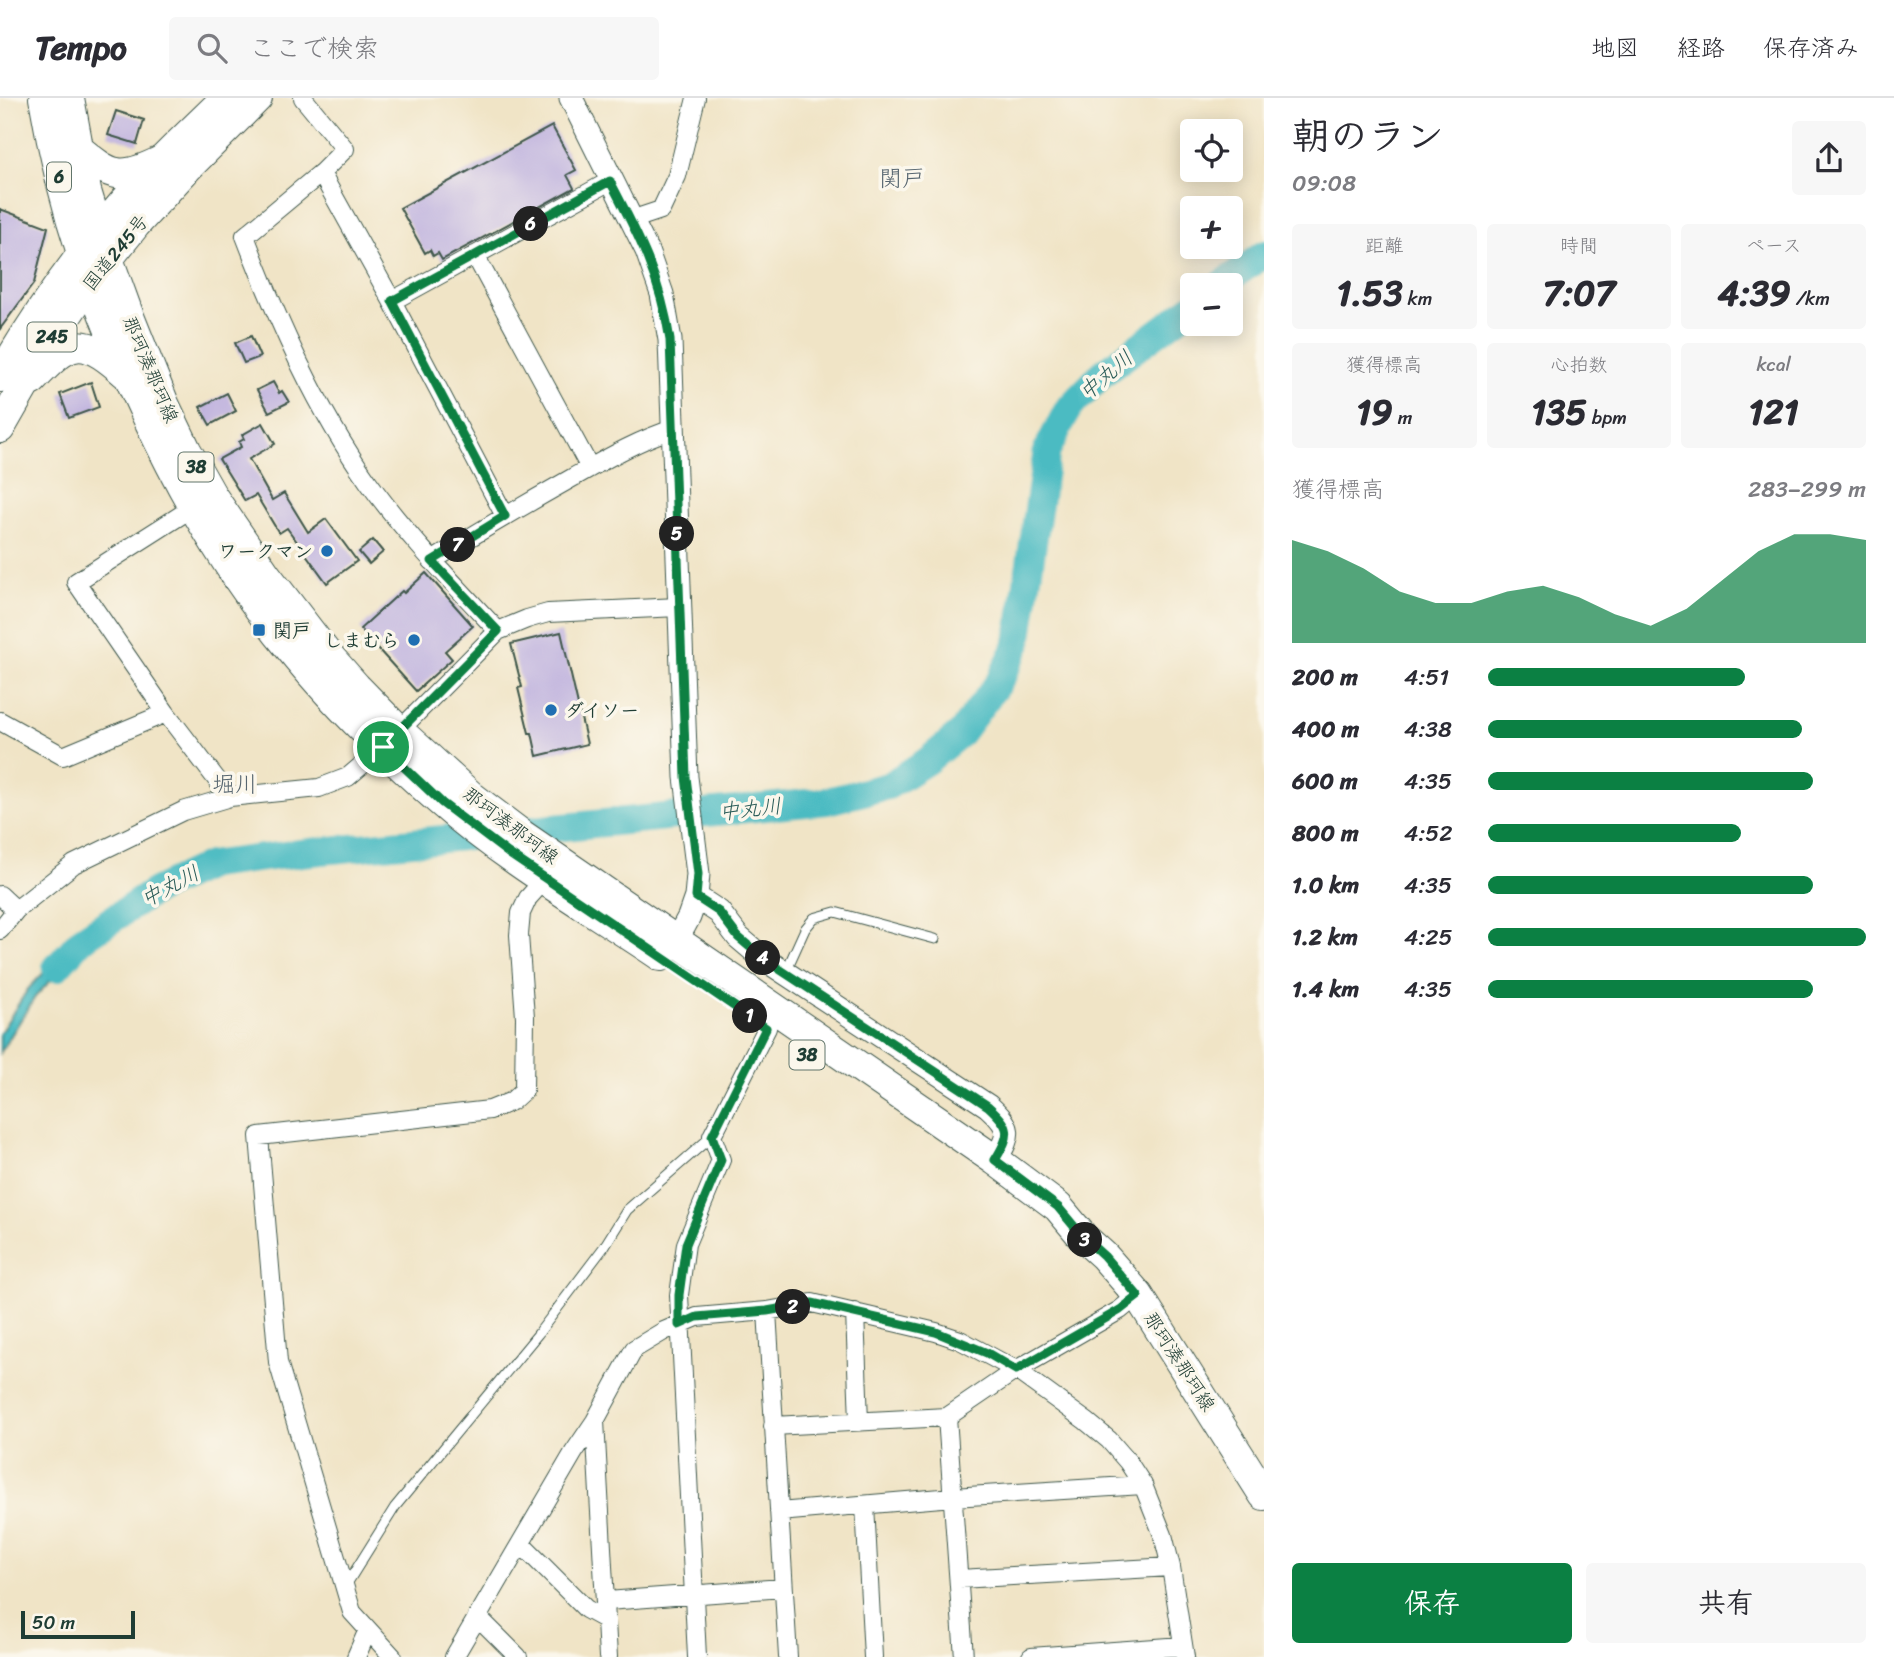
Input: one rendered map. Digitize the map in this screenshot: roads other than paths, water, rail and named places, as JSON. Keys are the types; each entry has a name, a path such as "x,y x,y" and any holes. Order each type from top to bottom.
{"main road":[{"name":"6","path":"44,98 63,193 94,257"},
{"name":"6","path":"69,98 94,257"},
{"name":"国道245号","path":"0,428 9,386 71,308 94,257 163,160 226,98"},
{"name":"国道245号","path":"94,257 257,98"},
{"path":"77,148 102,168 117,174 134,172 163,160"},
{"name":"那珂湊那珂線","path":"94,257 128,375 166,459 192,508 247,592 297,657 391,739 472,797 550,873 676,941 995,1160 1058,1207 1138,1296 1216,1415 1264,1495"},
{"name":"那珂湊那珂線","path":"94,257 164,404 212,496 266,575 442,803 550,873 766,1028 980,1172 1044,1220 1083,1237"},
{"path":"9,386 56,354 86,345 96,349 128,375"}],"street":[{"path":"303,98 345,149 321,173 245,236 272,308 334,426 369,483 432,561 498,631"},
{"path":"570,98 647,251 666,316 670,340 686,777 698,874 696,897 676,941"},
{"path":"631,220 661,210 677,176 696,98"},
{"path":"321,173 505,516"},
{"path":"392,301 610,181"},
{"path":"475,255 590,468"},
{"path":"432,561 590,468 655,434 673,429"},
{"path":"192,508 76,582 166,713 230,797"},
{"path":"0,930 16,910 74,864 183,811 230,797 319,788 348,777 391,739 498,631 527,618 548,613 679,607"},
{"path":"0,721 63,756 166,713"},
{"path":"393,1657 352,1612 278,1362 259,1136 490,1110 512,1101 524,1090 525,1017 519,936 522,913 525,905 550,873"},
{"path":"0,895 16,910"},
{"path":"696,897 719,912 738,937 785,973 988,1106 1004,1121 1008,1134 995,1160"},
{"path":"697,1657 679,1295 686,1244 721,1160 712,1136 766,1028"},
{"path":"773,1426 947,1417 1016,1370 1120,1310 1138,1296"},
{"path":"454,1657 574,1452 595,1421 634,1349 664,1331 697,1317 767,1311 812,1303 960,1340 1016,1370 1109,1440 1143,1485 1163,1535 1171,1567 1184,1651 1031,1657"},
{"path":"767,1311 788,1657"},
{"path":"855,1312 859,1422"},
{"path":"947,1417 964,1657"},
{"path":"595,1421 608,1657"},
{"path":"779,1512 1143,1485"},
{"path":"865,1505 873,1657"},
{"path":"521,1544 586,1609 606,1620"},
{"path":"959,1578 1171,1567"},
{"path":"607,1601 783,1588"},
{"path":"477,1616 518,1657"},
{"path":"356,1657 368,1632"}],"lane":[{"path":"785,973 805,929 814,918 835,912 935,939"},
{"path":"344,1589 395,1507 538,1334 604,1247 627,1210 712,1136"}],"water":[{"path":"79,936 85,944 35,997 0,1053 0,1033 28,989"}],"waterway":[{"name":"中丸川","path":"1238,273 1264,254"},
{"name":"中丸川","path":"56,968 81,940 155,891 210,865 301,853 827,801 888,786 927,761 961,733 1001,679 1018,643 1047,450 1068,409 1103,373 1180,316"}],"place":[{"name":"ワークマン","path":"327,551"},
{"name":"関戸","path":"259,630"},
{"name":"しまむら","path":"414,640"},
{"name":"ダイソー","path":"551,710"}],"district":[{"name":"関戸","path":"902,178"},
{"name":"堀川","path":"235,784"}]}
